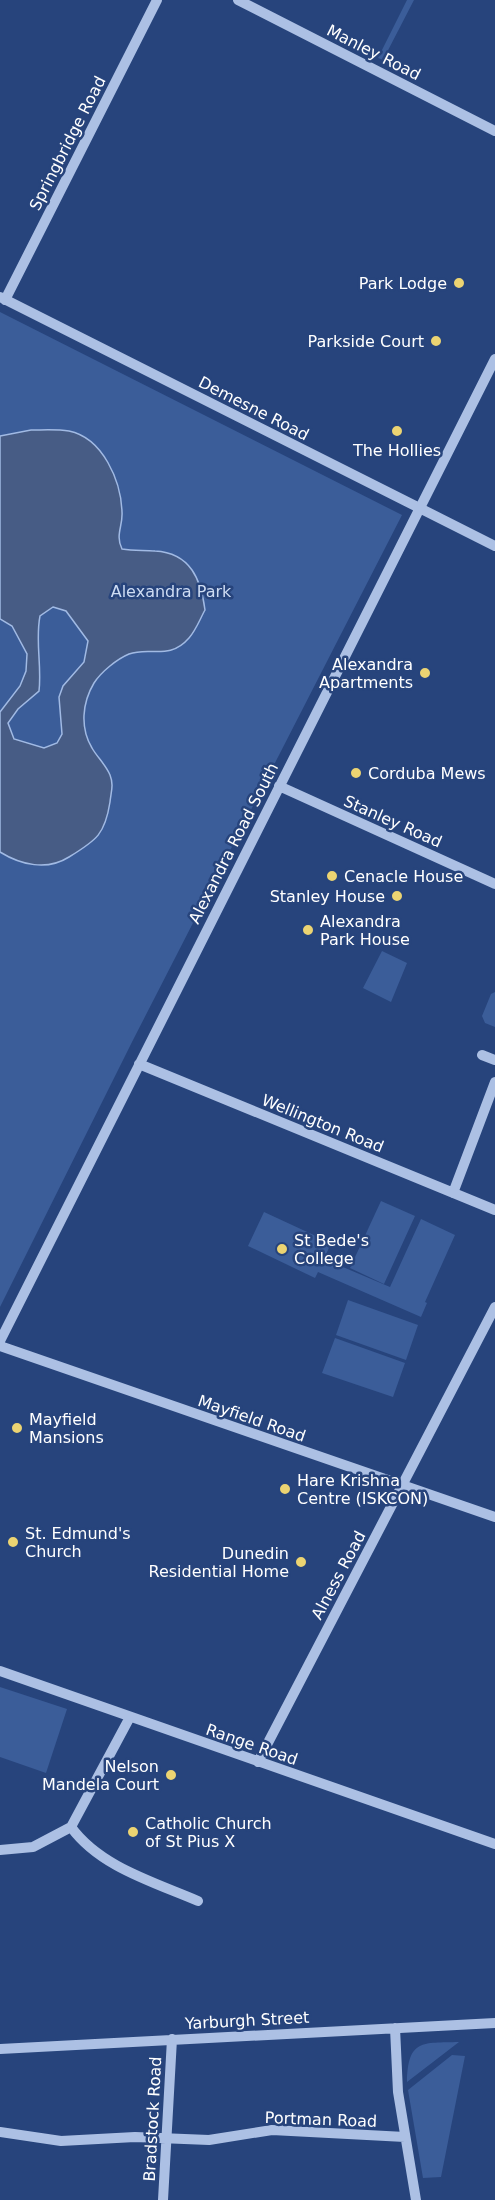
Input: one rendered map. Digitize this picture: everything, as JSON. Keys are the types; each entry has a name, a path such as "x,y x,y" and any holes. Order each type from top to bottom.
{"street":[{"name":"Springbridge Road","path":"2,298 157,0"},
{"name":"Manley Road","path":"238,0 495,131"},
{"name":"Demesne Road","path":"2,298 495,546"},
{"name":"Alexandra Road South","path":"0,1341 495,359"},
{"name":"Stanley Road","path":"279,786 495,884"},
{"path":"482,1055 495,1060"},
{"name":"Wellington Road","path":"139,1064 495,1210"},
{"path":"453,1193 495,1082"},
{"name":"Alness Road","path":"258,1762 495,1306"},
{"name":"Mayfield Road","path":"0,1346 495,1517"},
{"name":"Range Road","path":"0,1671 495,1844"},
{"path":"0,1850 33,1847 71,1827 130,1717"},
{"path":"71,1827 83,1844 106,1860 198,1901"},
{"name":"Yarburgh Street","path":"0,2049 495,2023"},
{"path":"395,2028 398,2092 416,2200"},
{"name":"Bradstock Road","path":"163,2200 172,2039"},
{"name":"Portman Road","path":"0,2132 61,2141 166,2138 209,2140 272,2130 405,2137"}],"green space":[{"path":"407,0 414,0 383,60 378,58"},
{"name":"Alexandra Park","path":"0,312 402,515 132,1042 0,1307"},
{"path":"382,951 407,963 391,1002 363,988"},
{"path":"495,992 495,1027 485,1023 482,1016 491,994"},
{"path":"381,1201 415,1216 384,1284 350,1268"},
{"path":"264,1212 331,1243 324,1259 390,1287 421,1219 455,1235 425,1302 427,1303 421,1317 318,1272 315,1278 248,1246"},
{"path":"348,1300 418,1325 406,1360 336,1335"},
{"path":"335,1338 405,1363 393,1397 322,1373"},
{"path":"0,1687 67,1709 46,1773 0,1757"},
{"path":"459,2042 407,2082 410,2058 419,2046"},
{"path":"452,2055 465,2056 441,2177 423,2178 408,2090"}],"shaded area":[{"path":"31,430 60,430 81,435 91,442 108,462 118,487 122,512 119,535 122,549 167,553 186,563 201,588 205,610 194,632 182,645 167,651 144,651 129,654 110,666 94,683 85,707 84,724 88,740 111,779 108,813 102,829 93,841 61,861 43,865 25,863 0,852 0,712 20,686 26,671 27,654 12,626 0,619 0,436","holes":["53,607 66,611 88,641 84,662 63,686 59,697 62,734 57,743 44,748 14,739 8,723 18,709 39,691 40,616"]}],"place":[{"name":"Park Lodge","path":"459,283"},
{"name":"Parkside Court","path":"436,341"},
{"name":"The Hollies","path":"397,431"},
{"name":"Alexandra Apartments","path":"425,673"},
{"name":"Corduba Mews","path":"356,773"},
{"name":"Cenacle House","path":"332,876"},
{"name":"Stanley House","path":"397,896"},
{"name":"Alexandra Park House","path":"308,930"},
{"name":"St Bede's College","path":"282,1249"},
{"name":"Mayfield Mansions","path":"17,1428"},
{"name":"Hare Krishna Centre (ISKCON)","path":"285,1489"},
{"name":"St. Edmund's Church","path":"13,1542"},
{"name":"Dunedin Residential Home","path":"301,1562"},
{"name":"Nelson Mandela Court","path":"171,1775"},
{"name":"Catholic Church of St Pius X","path":"133,1832"}]}
